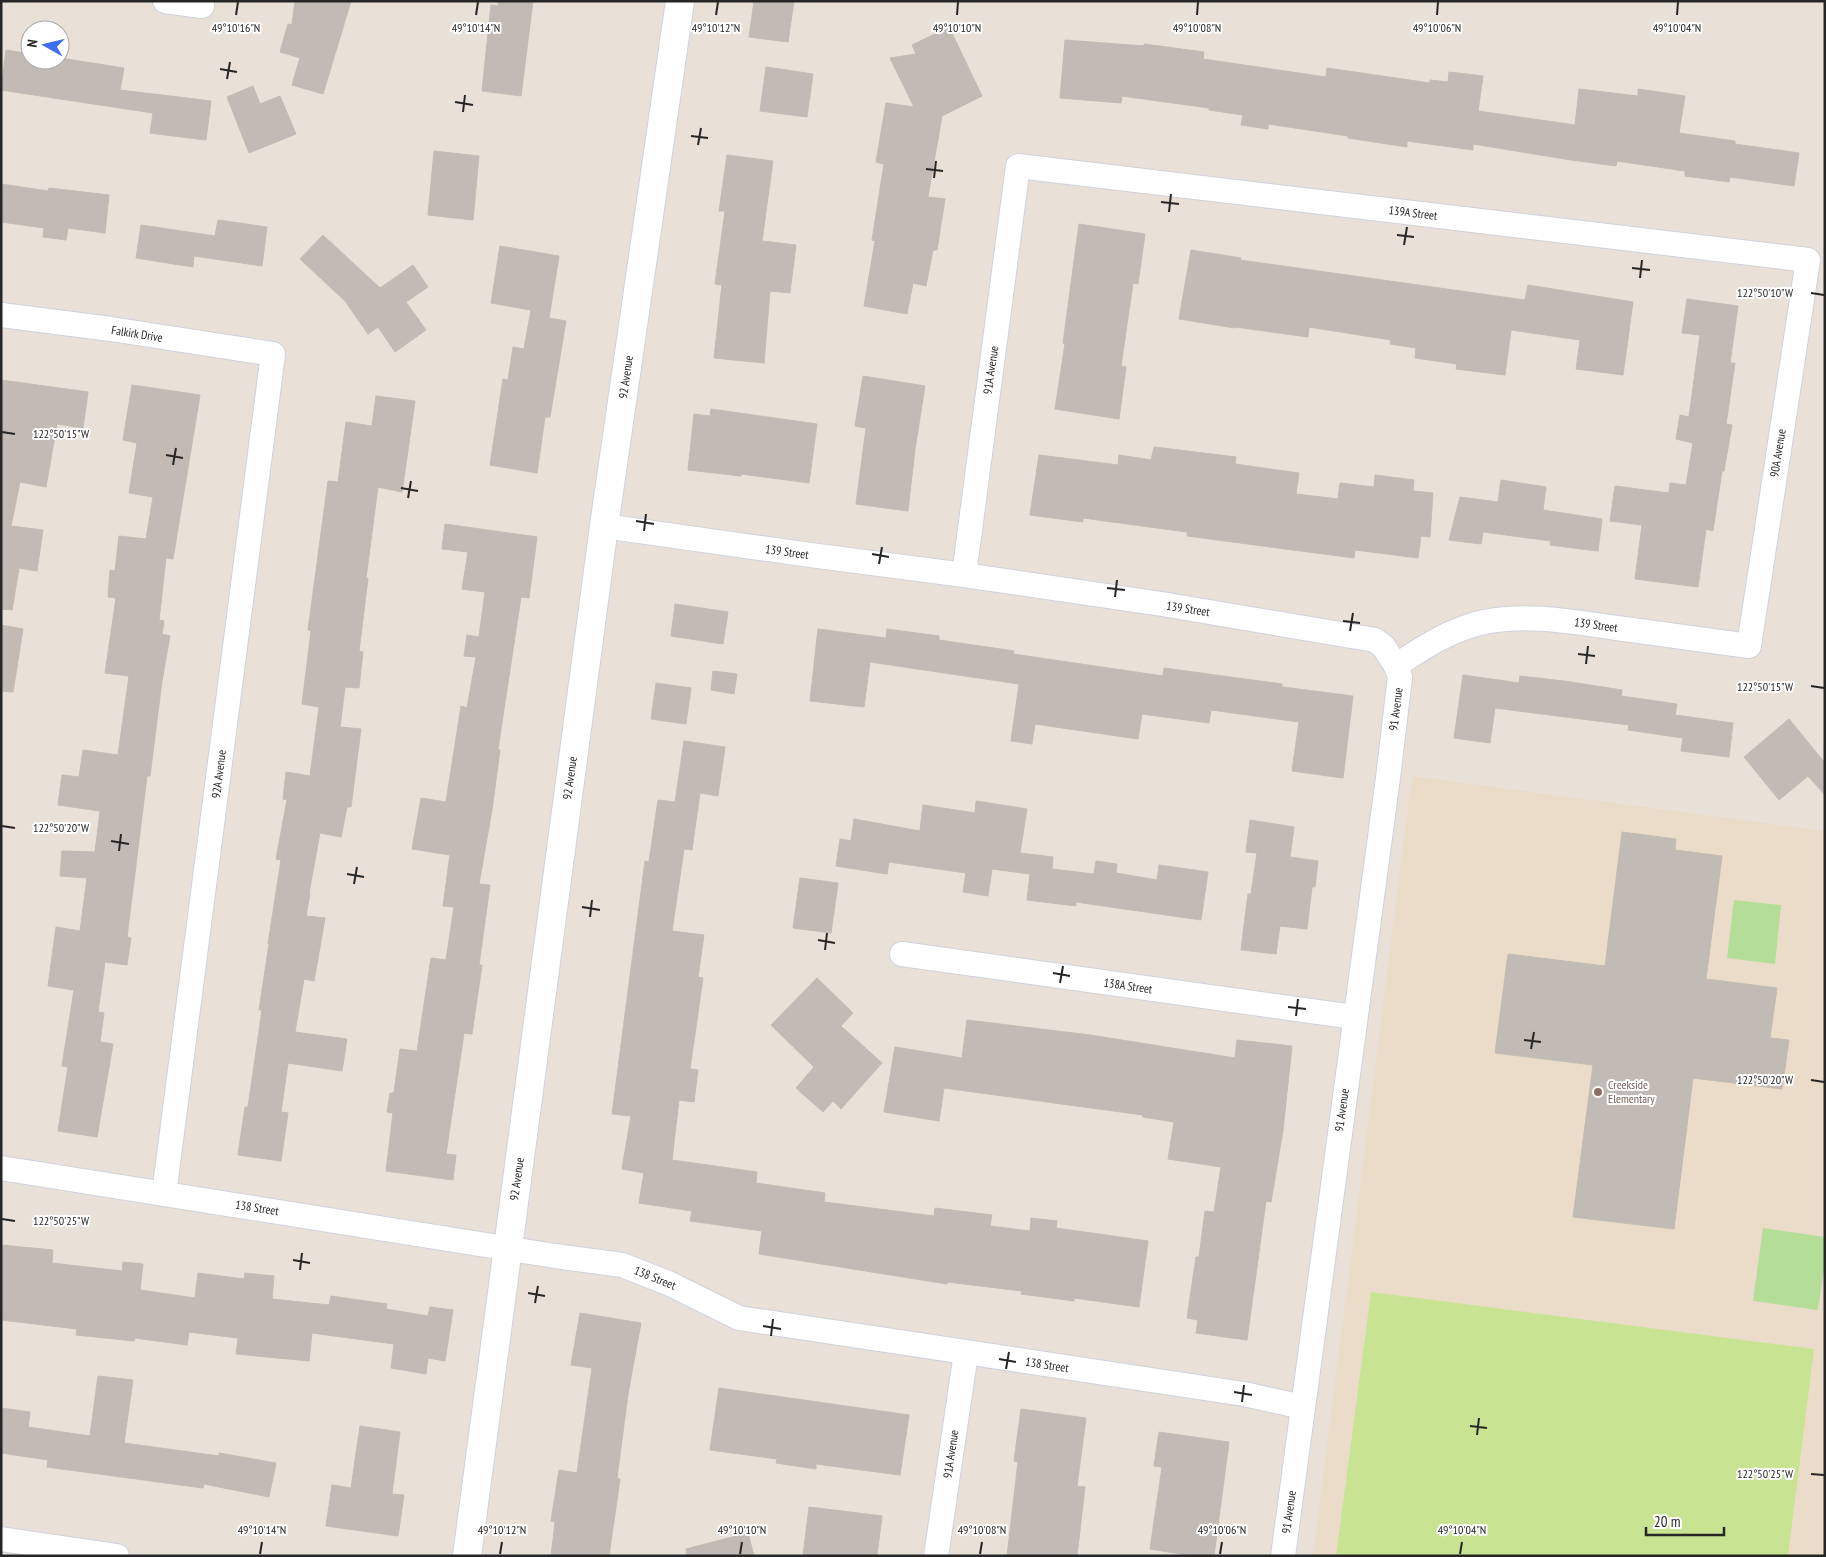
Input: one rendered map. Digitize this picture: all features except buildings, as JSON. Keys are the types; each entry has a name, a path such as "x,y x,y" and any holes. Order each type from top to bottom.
{"main road":[{"name":"92 Avenue","path":"467,1556 604,526 680,1"}],"street":[{"path":"165,1 202,6"},
{"name":"139A Street","path":"1018,166 1808,260"},
{"name":"91A Avenue","path":"964,575 1018,166"},
{"name":"90A Avenue","path":"1749,646 1808,260"},
{"name":"Falkirk Drive","path":"1,315 110,329 273,354"},
{"name":"92A Avenue","path":"164,1194 273,354"},
{"name":"139 Street","path":"604,526 1162,604 1375,640 1384,647 1396,666 1419,650 1465,627 1506,619 1555,619 1749,646"},
{"name":"91 Avenue","path":"1283,1556 1400,677 1396,666"},
{"name":"138A Street","path":"902,954 1354,1017"},
{"name":"138 Street","path":"1,1168 622,1265 668,1283 739,1318 1244,1394 1302,1407"},
{"name":"91A Avenue","path":"936,1556 966,1352"},
{"path":"1,1539 117,1556"}],"shaded area":[{"name":"Creekside Elementary","path":"1412,776 1825,831 1825,1556 1313,1556"}],"green space":[{"path":"1734,900 1781,905 1775,964 1727,958"},
{"path":"1763,1228 1825,1237 1825,1261 1818,1310 1753,1301"},
{"path":"1371,1292 1814,1349 1788,1556 1336,1556"}],"place":[{"name":"Creekside Elementary","path":"1598,1092"}]}
